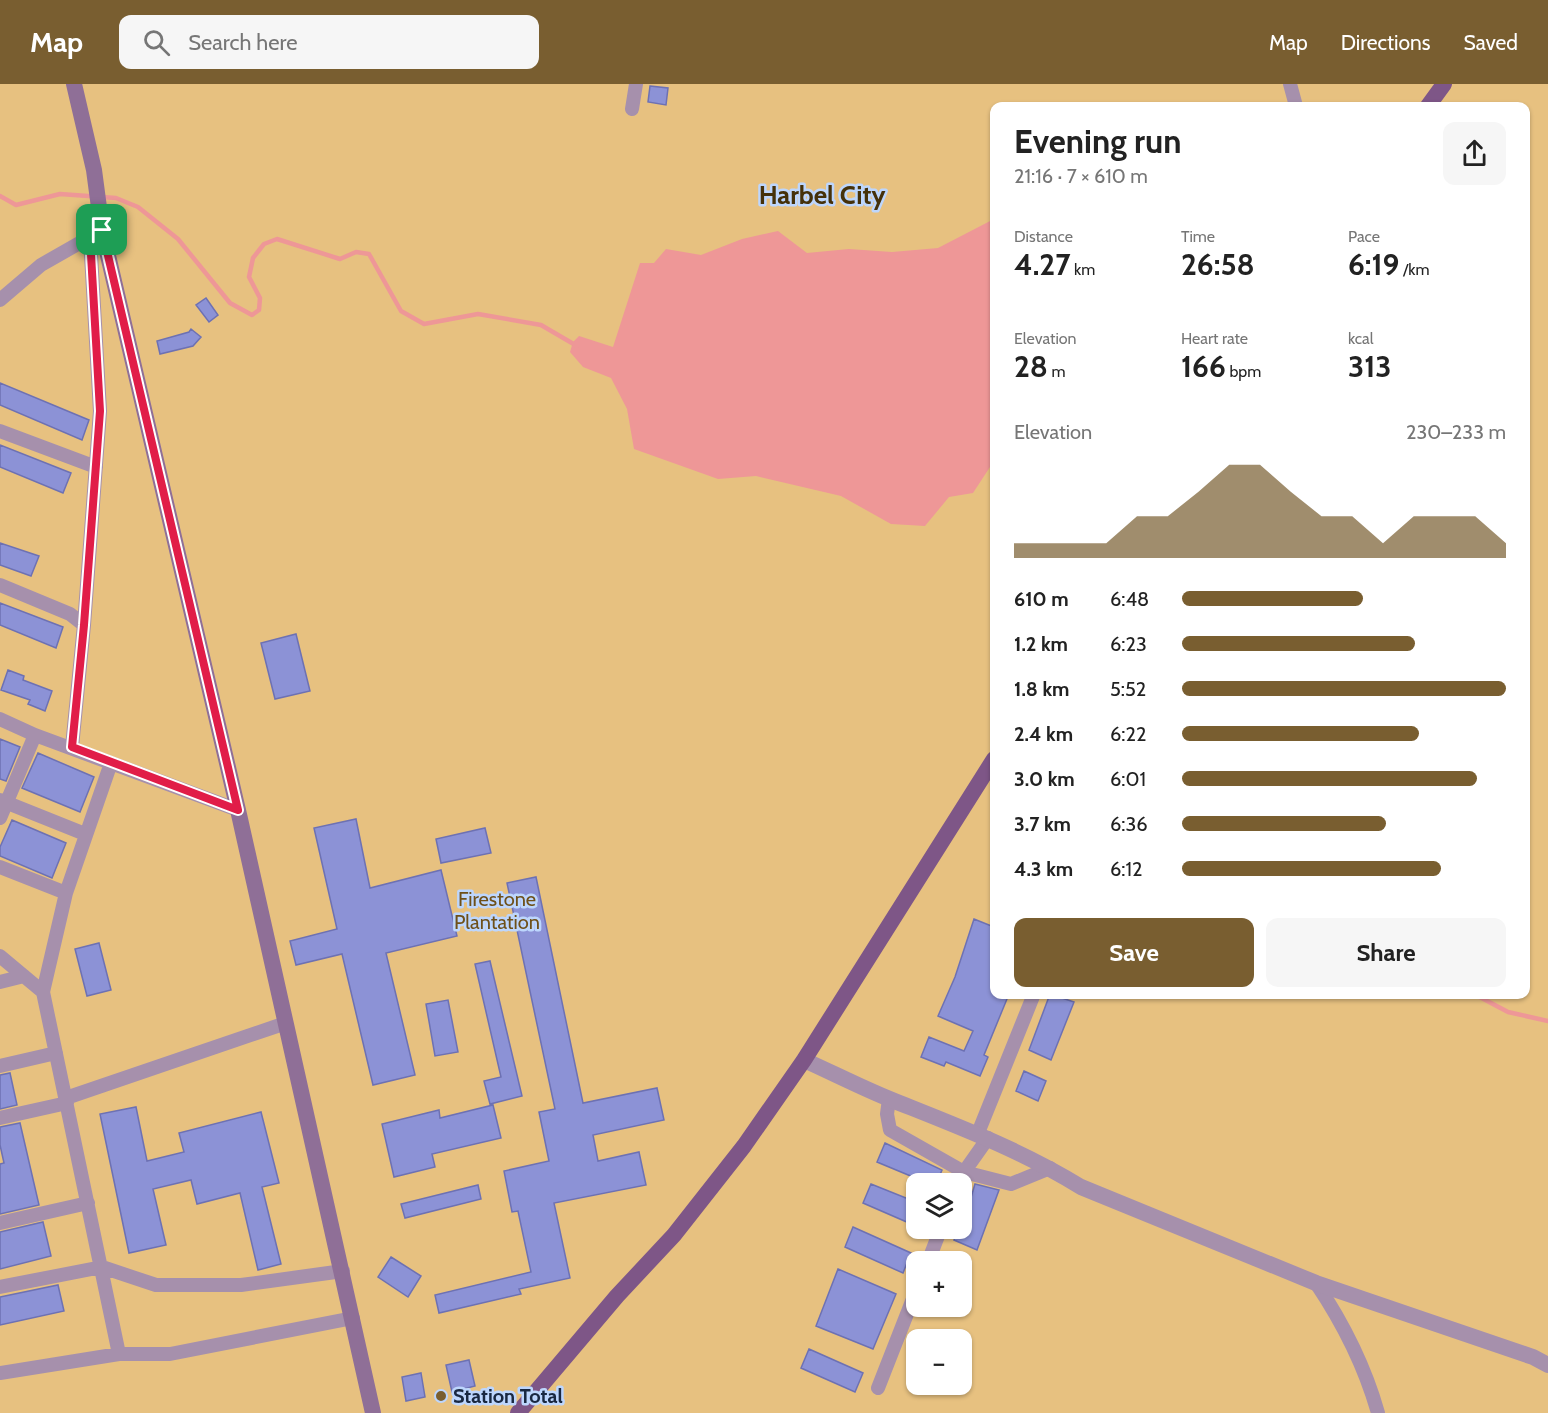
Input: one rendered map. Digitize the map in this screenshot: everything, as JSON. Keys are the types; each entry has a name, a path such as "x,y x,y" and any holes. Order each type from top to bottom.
{"main road":[{"path":"1431,102 1444,84"},
{"path":"77,89 94,170 98,230 238,810 373,1413"},
{"path":"518,1413 617,1296 674,1235 744,1146 804,1060 990,765"}],"street":[{"path":"66,84 77,89"},
{"path":"632,109 636,84"},
{"path":"1290,84 1295,102"},
{"path":"0,300 41,265 98,230"},
{"path":"72,747 84,625 100,411 98,230"},
{"path":"0,430 96,467"},
{"path":"0,585 70,614 84,625"},
{"path":"0,719 35,735 238,810"},
{"path":"0,818 3,801 35,735"},
{"path":"111,763 66,893 43,992 119,1354"},
{"path":"3,801 85,834"},
{"path":"0,867 66,893"},
{"path":"0,956 43,992"},
{"path":"0,982 24,976"},
{"path":"964,1173 983,1136 1032,999"},
{"path":"0,1118 66,1101 286,1023"},
{"path":"0,1066 56,1053"},
{"path":"804,1060 889,1099 983,1136 1050,1168 1081,1187 1316,1283 1533,1357 1548,1365"},
{"path":"889,1099 887,1114 890,1130 954,1173"},
{"path":"972,1179 1011,1184 1050,1168"},
{"path":"0,1223 88,1203"},
{"path":"0,1287 102,1267 156,1285 241,1285 342,1271"},
{"path":"1316,1283 1339,1317 1372,1391 1378,1413"},
{"path":"878,1388 906,1317"},
{"path":"0,1373 119,1354 170,1354 353,1318"}],"green space":[{"name":"Firestone Plantation","path":"0,84 1548,84 1548,1413 0,1413"}],"shaded area":[{"path":"990,221 990,467 973,493 949,497 925,526 891,524 841,496 756,476 718,479 634,449 627,409 611,378 583,367 570,352 573,342 579,336 613,347 640,263 654,263 666,249 701,255 742,239 778,231 807,253 849,249 892,252 938,248"}],"building":[{"path":"650,86 668,88 666,105 648,102"},
{"path":"206,298 218,315 209,322 196,305"},
{"path":"191,329 201,337 193,346 160,354 157,341 189,332"},
{"path":"0,383 89,420 82,440 0,405"},
{"path":"0,445 71,473 63,493 0,467"},
{"path":"0,543 39,556 31,576 0,565"},
{"path":"0,603 63,627 56,648 0,625"},
{"path":"296,634 310,691 275,699 261,643"},
{"path":"8,670 24,676 23,680 52,691 45,711 28,704 30,700 1,690"},
{"path":"0,739 20,747 6,781 0,779"},
{"path":"38,753 94,777 80,812 22,788"},
{"path":"356,819 370,888 441,870 457,936 386,953 415,1075 373,1085 342,954 296,965 290,941 337,929 314,828"},
{"path":"12,820 66,843 52,878 0,856 0,847"},
{"path":"485,828 491,853 441,863 436,839"},
{"path":"536,877 583,1103 657,1088 664,1120 593,1135 598,1161 639,1152 646,1185 554,1203 570,1278 519,1289 521,1294 439,1313 435,1295 531,1272 518,1211 512,1212 504,1171 549,1161 539,1112 555,1109 507,883"},
{"path":"974,919 990,925 990,999 1007,999 984,1055 988,1057 980,1076 946,1062 944,1066 921,1057 929,1037 964,1051 973,1031 938,1016 955,977"},
{"path":"99,943 111,990 87,996 75,949"},
{"path":"490,961 522,1096 490,1104 484,1081 501,1077 475,964"},
{"path":"1048,999 1065,999 1074,1002 1051,1060 1029,1050"},
{"path":"448,1000 458,1052 435,1056 426,1004"},
{"path":"1024,1071 1046,1081 1038,1101 1016,1091"},
{"path":"10,1073 17,1105 0,1109 0,1075"},
{"path":"493,1105 501,1138 432,1154 435,1167 394,1177 382,1124 439,1110 440,1118"},
{"path":"136,1107 147,1161 184,1152 179,1133 261,1112 279,1183 262,1187 281,1264 258,1270 240,1193 197,1204 191,1180 153,1189 166,1245 129,1253 100,1114"},
{"path":"20,1123 39,1205 0,1214 0,1164 4,1163 0,1145 0,1127"},
{"path":"885,1143 942,1170 941,1173 906,1174 877,1162"},
{"path":"871,1184 906,1198 906,1222 863,1203"},
{"path":"975,1184 999,1190 977,1250 954,1240 972,1239 972,1194"},
{"path":"478,1185 481,1199 405,1218 401,1204"},
{"path":"43,1222 51,1256 0,1269 0,1232"},
{"path":"853,1227 907,1251 906,1266 903,1273 845,1247"},
{"path":"391,1257 421,1276 408,1297 378,1277"},
{"path":"838,1269 896,1294 873,1349 816,1326"},
{"path":"58,1285 64,1311 0,1325 0,1297"},
{"path":"809,1349 863,1373 855,1392 801,1368"},
{"path":"469,1360 475,1386 452,1392 446,1365"},
{"path":"421,1373 425,1397 406,1401 402,1377"}],"waterway":[{"path":"0,196 16,205 60,194 116,198 138,207 178,239 230,303 252,315 259,310 260,298 249,277 253,258 264,244 277,239 340,259 356,252 369,254 401,311 424,324 478,314 541,325 577,346"},
{"path":"1483,999 1508,1012 1548,1021"}],"place":[{"name":"Station Total","path":"441,1396"}],"district":[{"name":"Harbel City","path":"822,195"}],"route":[{"path":"102,230 180,561 238,810 72,747 84,625 100,411 90,237 102,230"}]}
